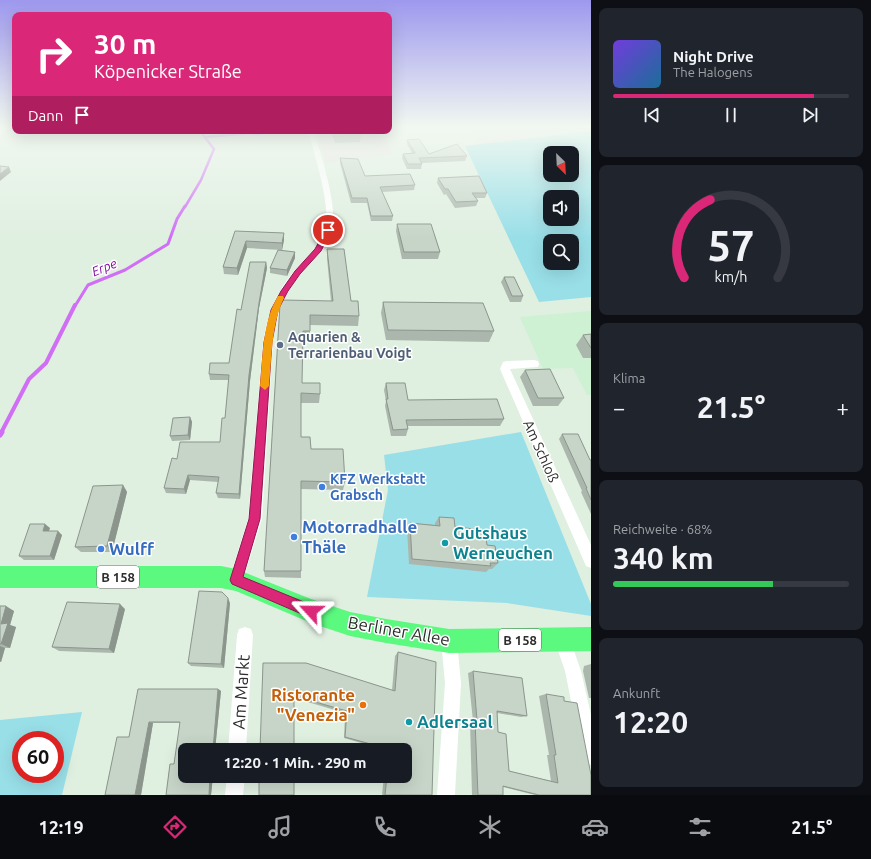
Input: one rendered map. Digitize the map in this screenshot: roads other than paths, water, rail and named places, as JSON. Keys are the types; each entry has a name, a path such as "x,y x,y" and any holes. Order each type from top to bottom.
{"main road":[{"name":"Berliner Allee","path":"0,577 207,576 236,580 332,619 386,631 449,641 591,639"}],"street":[{"path":"236,580 255,519 268,342 274,310 284,291 298,272 318,250 328,230 329,209 319,164"},
{"name":"Am Schloß","path":"534,364 506,365 505,369 591,561"},
{"name":"Am Markt","path":"238,743 246,635"},
{"path":"562,639 573,671 591,756"},
{"path":"446,795 453,683 449,641"},
{"path":"234,795 235,783"}],"waterway":[{"name":"Erpe","path":"185,207 201,180 208,164"},
{"name":"Erpe","path":"75,306 88,285 125,270 168,244 177,219 185,206"},
{"name":"Erpe","path":"1,433 29,379 46,363 75,305"}],"place":[{"name":"Aquarien & Terrarienbau Voigt","path":"280,345"},
{"name":"KFZ Werkstatt Grabsch","path":"322,487"},
{"name":"Motorradhalle Thäle","path":"294,537"},
{"name":"Gutshaus Werneuchen","path":"445,543"},
{"name":"Wulff","path":"101,549"},
{"name":"Ristorante \"Venezia\"","path":"363,705"},
{"name":"Adlersaal","path":"409,722"}]}
